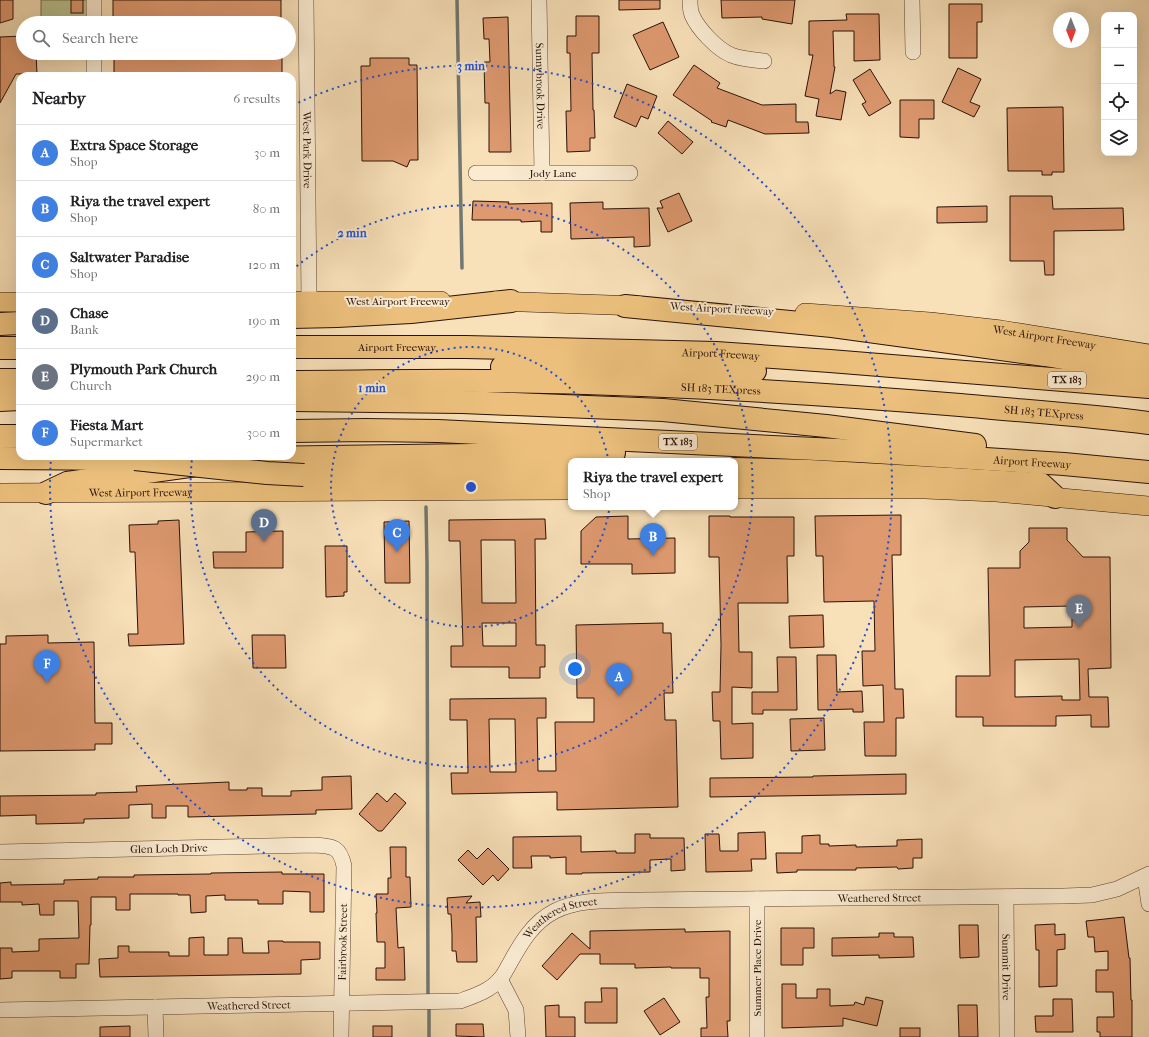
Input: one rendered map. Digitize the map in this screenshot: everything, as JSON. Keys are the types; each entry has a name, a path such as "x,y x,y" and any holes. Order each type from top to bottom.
{"highway":[{"path":"296,317 411,312 511,301"},
{"path":"625,306 832,326 1045,355 1149,372"},
{"path":"0,324 16,323"},
{"name":"Airport Freeway","path":"296,347 465,347 716,353 986,373 1149,388"},
{"path":"0,348 16,348"},
{"path":"296,371 515,366 632,367 872,376 931,380 986,373"},
{"name":"SH 183 TEXpress","path":"296,382 489,381 715,389 889,399 1101,417 1149,423"},
{"path":"0,400 15,384"},
{"name":"SH 183 TEXpress","path":"296,391 460,391 656,397 907,411 1149,433"},
{"path":"296,400 462,402 663,410 826,426 969,444 1064,464"},
{"name":"Airport Freeway","path":"296,431 438,430 859,451 1064,464 1149,472"},
{"path":"0,436 16,436"},
{"path":"296,457 695,452 724,444"},
{"path":"0,458 16,458"},
{"path":"144,460 267,473 304,474 568,470"},
{"path":"46,493 67,483 233,460"},
{"path":"738,469 809,471 1041,484 1054,497"}],"main road":[{"name":"West Airport Freeway","path":"301,300 511,301 766,311 930,322 1001,330 1149,354"},
{"path":"0,302 16,302"},
{"path":"738,489 925,489 996,492 1149,506"},
{"name":"West Airport Freeway","path":"0,493 328,490 568,490"}],"street":[{"path":"94,0 94,16"},
{"name":"West Park Drive","path":"301,300 306,0"},
{"name":"Sunnybrook Drive","path":"539,0 542,173"},
{"path":"690,0 692,16 705,34 723,51 747,59 764,61"},
{"path":"912,0 914,52"},
{"path":"94,60 94,72"},
{"name":"Jody Lane","path":"476,173 630,173"},
{"name":"Glen Loch Drive","path":"0,852 315,845 329,846 337,849"},
{"name":"Fairbrook Street","path":"337,849 342,857 344,866 341,1037"},
{"path":"1147,876 1149,904"},
{"name":"Weathered Street","path":"0,1010 460,1001 476,996 489,989 500,979 523,940 536,924 555,911 578,903 607,901 1064,896 1092,894 1117,889 1147,876"},
{"name":"Summit Drive","path":"1006,897 1007,1037"},
{"name":"Summer Place Drive","path":"757,899 757,1037"},
{"path":"500,979 516,1010 518,1037"},
{"path":"155,1007 156,1037"}],"green space":[{"path":"41,0 88,0 88,16 41,16"}],"building":[{"path":"0,0 13,0 13,19 0,23"},
{"path":"71,0 83,0 83,13 71,13"},
{"path":"113,0 281,0 281,16 113,16"},
{"path":"619,0 660,0 660,9 619,10"},
{"path":"721,0 795,0 792,24 762,19 762,17 722,18"},
{"path":"949,4 982,4 982,22 977,22 977,58 949,58"},
{"path":"846,14 879,14 880,60 854,61 854,31 833,31 835,67 830,94 836,90 846,92 841,120 816,116 819,99 805,96 813,55 809,55 809,21 847,20"},
{"path":"576,16 599,16 599,53 592,53 595,138 590,138 590,151 567,152 566,111 571,111 570,53 567,53 567,36 576,36"},
{"path":"508,17 511,152 489,152 489,103 485,103 484,62 490,62 489,39 484,39 483,18"},
{"path":"663,22 679,57 650,70 633,35"},
{"path":"16,36 16,60 36,60 37,72 16,72 0,103 0,37"},
{"path":"370,58 409,58 409,65 417,65 418,160 410,160 407,167 393,161 362,161 361,66 370,66"},
{"path":"114,60 282,60 282,72 114,72"},
{"path":"694,65 720,83 717,88 762,105 796,104 796,122 808,122 809,133 765,134 728,120 726,127 711,122 712,121 673,95"},
{"path":"958,68 981,79 970,102 980,106 974,117 942,102"},
{"path":"870,69 891,103 869,116 862,104 866,102 853,80"},
{"path":"627,84 657,96 648,119 641,116 636,127 614,117"},
{"path":"900,100 934,100 934,119 919,119 919,138 900,137"},
{"path":"1063,107 1064,172 1052,172 1052,175 1042,175 1042,171 1008,171 1007,108"},
{"path":"668,121 693,142 682,154 658,133"},
{"path":"679,193 692,221 668,232 657,208 663,208 660,201"},
{"path":"1010,196 1052,196 1053,209 1123,208 1124,230 1054,231 1054,275 1045,275 1044,261 1010,261"},
{"path":"473,201 509,202 508,204 552,203 552,232 541,232 541,221 521,222 521,220 472,220"},
{"path":"603,202 603,209 649,208 650,246 634,247 634,237 571,239 570,203"},
{"path":"987,206 987,222 937,223 937,207"},
{"path":"901,515 901,555 892,555 895,689 903,689 904,718 896,718 896,756 865,756 864,722 884,722 883,685 863,686 862,651 875,651 874,601 824,602 823,556 816,556 815,516"},
{"path":"628,516 628,539 675,538 675,573 632,574 632,564 581,564 581,531 596,517"},
{"path":"709,516 794,517 794,556 787,556 788,603 738,603 739,652 752,652 752,688 732,687 732,724 753,723 753,758 721,759 720,721 713,721 712,692 720,692 721,645 719,557 709,557"},
{"path":"545,519 546,539 535,539 536,645 545,645 545,667 540,667 540,678 509,678 509,667 451,667 451,646 463,646 460,541 449,541 449,520","holes":["481,540 515,540 516,603 482,603","482,623 516,623 516,646 483,646"]},
{"path":"179,520 184,644 129,646 128,634 138,634 135,552 130,552 129,525 158,524 158,521"},
{"path":"409,521 410,583 385,583 384,522"},
{"path":"1029,528 1067,528 1067,540 1083,557 1110,557 1111,668 1088,669 1089,697 1108,697 1109,727 1091,727 1091,715 1056,716 1056,726 983,726 983,717 956,717 956,676 990,676 988,568 1020,568 1020,551 1029,542","holes":["1072,606 1072,627 1024,628 1024,607","1079,659 1080,700 1062,700 1062,696 1015,697 1015,660"]},
{"path":"283,531 283,568 214,568 213,552 246,552 246,532"},
{"path":"325,546 347,546 347,592 344,592 344,596 326,597"},
{"path":"823,615 824,647 790,648 789,616"},
{"path":"663,623 663,633 671,633 673,693 664,693 665,720 676,720 678,807 557,810 557,792 452,794 451,773 468,773 467,720 450,720 450,699 546,698 546,718 537,718 538,771 556,771 555,722 594,722 594,698 577,698 576,625","holes":["489,719 515,719 516,772 490,772"]},
{"path":"48,635 48,643 94,642 95,723 112,723 112,744 95,744 95,750 0,751 0,644 6,644 6,636"},
{"path":"252,635 285,635 286,668 253,668"},
{"path":"817,655 836,655 837,692 862,691 863,712 853,712 853,709 818,710"},
{"path":"777,657 796,657 797,710 763,710 763,714 752,714 752,692 778,692"},
{"path":"824,718 825,750 791,751 790,719"},
{"path":"906,774 906,794 710,797 710,778"},
{"path":"351,776 352,809 316,810 316,814 188,817 188,806 166,806 166,818 152,818 152,804 129,805 129,818 84,819 84,823 36,824 36,815 0,816 0,796 96,795 96,793 137,792 136,786 229,782 229,790 262,788 262,796 291,796 291,791 322,790 322,777"},
{"path":"377,793 387,802 395,793 406,803 382,831 378,831 359,814"},
{"path":"765,832 766,859 751,859 752,871 706,872 705,834 719,834 720,851 738,851 738,833"},
{"path":"635,834 650,834 650,838 684,838 685,870 671,871 671,859 650,860 650,872 566,874 566,857 550,858 550,856 531,856 532,868 513,868 513,837 581,836 581,852 616,851 616,853 635,853"},
{"path":"820,835 820,844 829,844 829,846 897,846 897,840 922,839 922,858 913,858 913,868 898,869 897,867 856,868 856,870 797,870 797,872 777,873 776,853 802,853 802,836"},
{"path":"390,847 406,847 406,877 410,877 411,907 396,908 398,948 404,947 405,980 376,980 376,968 385,968 385,942 377,942 376,894 388,894 388,878 391,878"},
{"path":"488,848 509,869 498,881 493,875 483,885 458,860 468,850 477,859"},
{"path":"282,872 282,874 324,874 324,912 310,912 310,892 283,891 283,904 258,904 258,900 225,900 225,895 206,896 206,912 191,913 190,895 130,894 130,910 116,910 116,897 91,897 89,964 76,964 76,978 60,978 60,971 12,971 12,978 0,979 0,948 12,948 12,952 39,951 39,939 79,938 78,901 54,901 54,915 40,915 39,904 22,905 22,902 0,902 0,883 11,882 11,885 64,884 64,880 98,879 98,877 134,877 134,875"},
{"path":"472,896 466,903 480,902 481,917 476,917 477,962 457,962 456,951 452,951 451,914 448,914 447,898"},
{"path":"1124,917 1130,958 1132,1037 1100,1037 1100,1032 1097,1032 1097,1017 1114,1017 1113,992 1096,992 1096,970 1108,970 1108,951 1095,952 1094,937 1088,937 1086,921"},
{"path":"1055,924 1055,935 1065,934 1065,949 1057,950 1057,986 1039,987 1039,950 1036,950 1035,925"},
{"path":"959,925 978,925 979,957 960,958"},
{"path":"781,928 814,928 814,948 803,948 803,965 781,965"},
{"path":"685,929 685,932 730,931 730,1021 727,1021 728,1037 701,1037 701,1028 707,1028 706,997 709,997 709,978 700,978 700,968 635,968 635,964 600,964 600,954 580,954 557,980 542,966 572,933 590,949 590,931"},
{"path":"879,933 894,933 894,937 913,937 914,957 879,958 879,955 832,956 832,938 879,937"},
{"path":"204,937 204,955 228,955 228,938 242,938 243,953 269,953 268,941 320,942 320,959 301,960 301,974 100,977 99,959 118,958 118,946 129,946 129,952 169,952 169,956 189,956 189,938"},
{"path":"782,984 796,984 796,998 817,998 817,989 830,989 830,1006 854,1005 855,1002 864,1005 866,997 883,1001 877,1026 843,1018 843,1026 782,1028"},
{"path":"601,988 617,988 617,1023 585,1023 585,1002 602,1002"},
{"path":"664,998 680,1022 660,1035 644,1011"},
{"path":"1053,999 1072,999 1073,1032 1036,1032 1035,1016 1053,1016"},
{"path":"559,1005 559,1017 575,1017 575,1037 546,1037 545,1006"},
{"path":"958,1005 977,1005 978,1037 959,1037"},
{"path":"456,1024 483,1024 484,1037 456,1036"},
{"path":"130,1026 130,1037 100,1037 100,1027"},
{"path":"373,1026 392,1026 392,1037 373,1037"},
{"path":"900,1028 920,1028 920,1037 900,1037"}],"waterway":[{"path":"457,0 462,268"},
{"path":"426,507 428,998"},
{"path":"429,1006 429,1037"}],"place":[{"name":"Chase","path":"264,542"},
{"name":"Saltwater Paradise","path":"397,552"},
{"name":"Riya the travel expert","path":"653,556"},
{"name":"Plymouth Park Church","path":"1079,628"},
{"name":"Fiesta Mart","path":"47,683"},
{"name":"Extra Space Storage","path":"619,696"}]}
